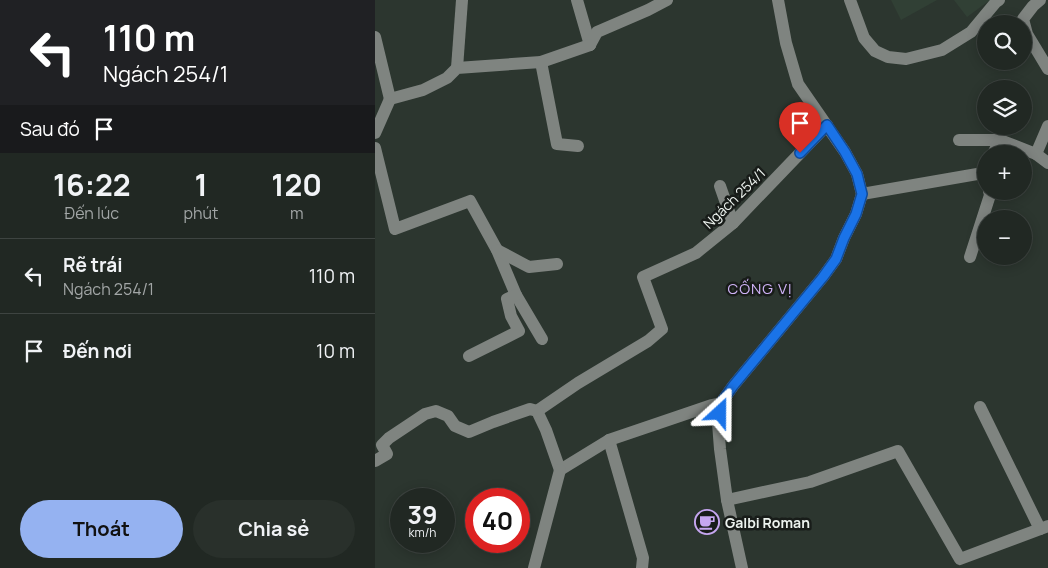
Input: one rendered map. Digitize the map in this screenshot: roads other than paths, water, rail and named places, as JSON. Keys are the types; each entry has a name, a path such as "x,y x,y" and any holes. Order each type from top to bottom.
{"street":[{"path":"389,99 423,90 447,78 457,68 462,0"},
{"path":"577,0 590,45"},
{"path":"457,68 541,62 590,45 597,32 667,0"},
{"path":"742,568 727,500 720,449 718,423 721,403 836,259 856,214 862,194 857,174 845,152 798,84 786,44 778,0"},
{"path":"850,0 864,38 875,51 888,57 906,59 943,50 971,32 999,0"},
{"path":"1040,0 1023,19 1027,34 1048,69"},
{"path":"375,37 389,99 375,133"},
{"path":"541,62 557,144 578,146"},
{"name":"Ngách 254/1","path":"537,411 577,383 648,341 662,329 643,277 696,253 733,223 827,125"},
{"path":"1036,154 1048,126"},
{"path":"959,140 1000,140 1036,154 1048,162"},
{"path":"998,145 1000,140"},
{"path":"375,148 395,229 470,201 497,250 516,295 542,339"},
{"path":"862,194 977,175"},
{"path":"720,186 733,223"},
{"path":"970,258 988,200"},
{"path":"497,250 529,267 557,264"},
{"path":"469,356 519,331 511,316 507,299 516,295"},
{"path":"560,470 609,440 721,403"},
{"path":"727,500 810,482 898,451 960,560 1044,527 979,407"},
{"path":"375,461 387,454 382,445 389,438 425,414 436,411 448,416 455,426 469,432 530,409 537,411 560,470 534,568"},
{"path":"609,440 643,558 642,568"}],"place":[{"name":"Galbi Roman","path":"707,522"}],"district":[{"name":"CỐNG VỊ","path":"760,288"}]}
